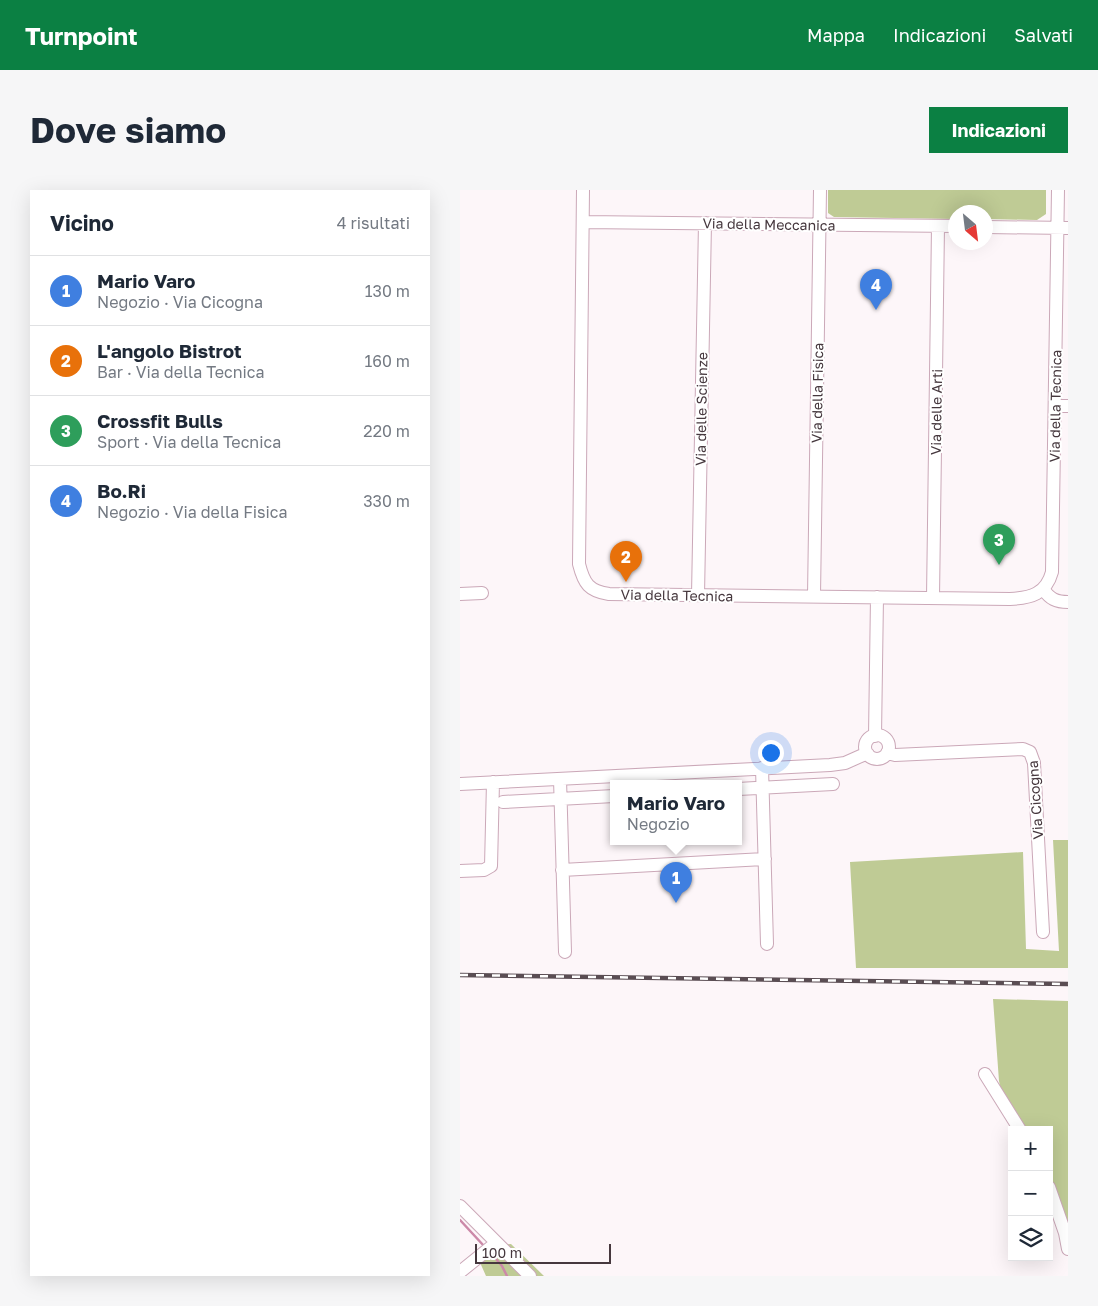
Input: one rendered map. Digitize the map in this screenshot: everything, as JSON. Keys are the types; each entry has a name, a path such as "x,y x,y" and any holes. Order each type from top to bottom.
{"street":[{"name":"Via della Tecnica","path":"583,190 579,564 588,586 602,592 933,598 1024,598 1033,596 1043,589 1050,580 1052,572 1055,406 1062,335 1063,228 1058,190"},
{"name":"Via della Fisica","path":"814,596 820,190"},
{"name":"Via della Meccanica","path":"583,222 948,226"},
{"name":"Via delle Scienze","path":"698,595 705,224"},
{"name":"Via delle Arti","path":"933,598 938,226"},
{"path":"993,227 1063,228"},
{"path":"1055,406 1068,406"},
{"path":"1043,589 1052,600 1068,602"},
{"path":"460,594 482,594"},
{"path":"875,736 877,597"},
{"path":"868,754 866,743 871,737 875,736 885,739 889,746 887,753"},
{"name":"Via Cicogna","path":"460,784 845,763 868,754 878,759 887,753 895,756 1023,750 1030,752 1034,763 1042,932"},
{"path":"762,768 767,944"},
{"path":"560,779 565,952"},
{"path":"460,870 484,870 491,866 493,782"},
{"path":"742,789 833,784"},
{"path":"503,802 610,796"},
{"path":"562,870 765,859"},
{"path":"985,1074 1018,1126"},
{"path":"1053,1198 1065,1233 1068,1249"},
{"path":"460,1206 490,1248 530,1276"},
{"path":"460,1272 490,1248"}],"green space":[{"path":"828,190 1046,190 1046,214 1037,220 993,219 993,205 948,205 948,219 834,217 828,213"},
{"path":"1053,840 1068,840 1068,968 856,968 850,862 1023,852 1026,949 1059,951"},
{"path":"993,999 1068,1001 1068,1241 1053,1189 1053,1126 1020,1126 1003,1101 999,1081"},
{"path":"511,1244 544,1276 486,1276 478,1258 491,1246"}],"waterway":[{"path":"460,1220 484,1246"},
{"path":"490,1252 502,1266 507,1276"}],"railway":[{"path":"460,975 1068,984"}],"place":[{"name":"Bo.Ri","path":"876,310"},
{"name":"Crossfit Bulls","path":"999,565"},
{"name":"L'angolo Bistrot","path":"626,582"},
{"name":"Mario Varo","path":"676,903"}]}
